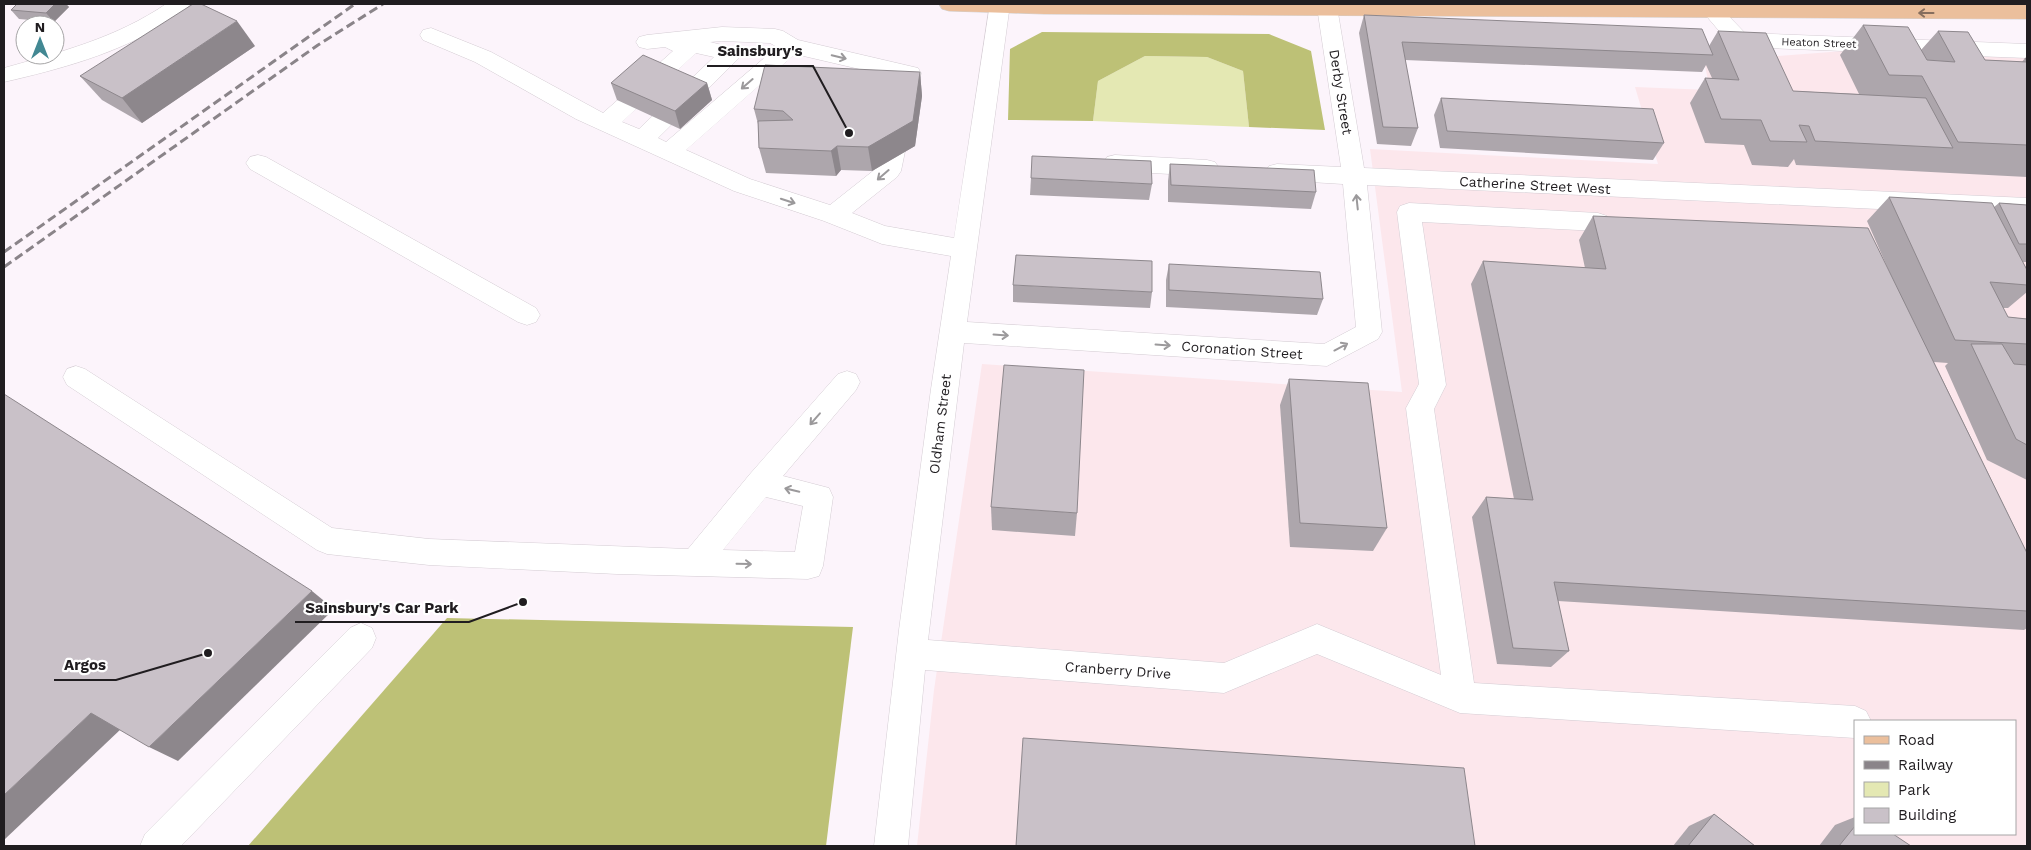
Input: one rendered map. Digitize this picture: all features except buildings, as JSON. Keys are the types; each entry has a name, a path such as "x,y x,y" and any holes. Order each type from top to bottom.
{"main road":[{"path":"949,4 1713,12 2027,12"}],"street":[{"path":"128,34 156,4"},
{"path":"4,74 80,55 164,16 180,4"},
{"name":"Oldham Street","path":"891,846 912,654 952,332 1000,5"},
{"name":"Derby Street","path":"1327,7 1354,177"},
{"name":"Heaton Street","path":"1713,12 1739,40 2027,51"},
{"path":"623,132 701,48 647,42 722,34 774,36 791,46 910,73 889,171 833,215"},
{"path":"431,35 483,57 584,114 742,185 833,215 882,235 964,248"},
{"path":"669,152 791,46"},
{"path":"1091,161 1228,169"},
{"path":"258,163 527,315"},
{"name":"Catherine Street West","path":"1257,171 2027,208"},
{"name":"Coronation Street","path":"952,332 1327,355 1369,332 1354,177"},
{"path":"1598,222 1409,212 1433,385 1420,408 1460,698 1854,722"},
{"path":"76,377 327,541 429,552 808,566 820,497 760,483"},
{"path":"695,563 760,483 847,382"},
{"path":"157,846 361,638"},
{"name":"Cranberry Drive","path":"912,654 1224,678 1317,639 1460,698"}],"shaded area":[{"path":"1844,51 2027,58 2027,846 917,846 934,690 982,364 1402,392 1370,149 1658,164 1635,87 1710,90 1703,56 1750,58"}],"green space":[{"path":"1042,32 1269,34 1311,51 1325,130 1249,127 1243,71 1207,57 1145,56 1098,81 1093,121 1008,120 1010,49"},
{"path":"1145,56 1207,57 1243,71 1249,127 1093,121 1098,81"},
{"path":"447,618 853,627 826,846 248,846"}],"railway":[{"path":"4,252 355,4"},
{"path":"4,267 318,45 383,4"}],"place":[{"name":"Sainsbury's","path":"849,133"},
{"name":"Sainsbury's Car Park","path":"523,602"},
{"name":"Argos","path":"208,653"}]}
